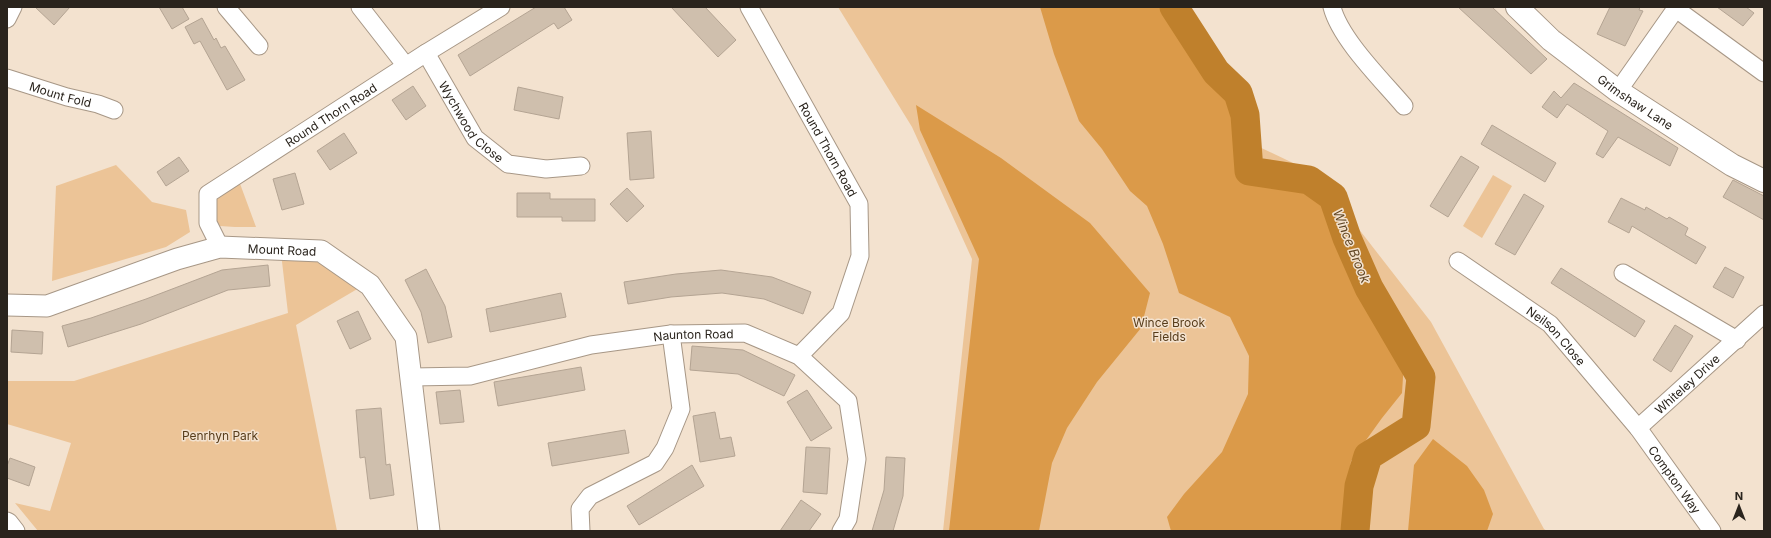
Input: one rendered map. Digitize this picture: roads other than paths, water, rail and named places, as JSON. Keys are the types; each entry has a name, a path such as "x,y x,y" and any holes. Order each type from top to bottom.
{"main road":[{"name":"Grimshaw Lane","path":"1517,7 1551,40 1618,91 1732,165 1764,181"}],"street":[{"path":"7,19 13,7"},
{"path":"226,7 259,46"},
{"path":"360,7 406,66"},
{"name":"Round Thorn Road","path":"220,246 208,223 208,194 426,53 501,7"},
{"name":"Round Thorn Road","path":"749,7 859,204 860,256 841,313 799,356"},
{"path":"1332,7 1334,15 1347,39 1404,106"},
{"path":"1618,91 1677,8 1764,73"},
{"name":"Wychwood Close","path":"426,53 474,138 508,164 546,169 581,166"},
{"name":"Mount Fold","path":"7,78 114,110"},
{"name":"Mount Road","path":"7,305 47,306 177,258 220,246 321,251 370,286 406,337 412,377 428,531"},
{"name":"Neilson Close","path":"1458,261 1550,324 1638,428"},
{"path":"1623,273 1737,340"},
{"name":"Whiteley Drive","path":"1638,428 1764,314"},
{"name":"Naunton Road","path":"412,377 470,376 591,345 671,334 745,333 799,356 848,401 857,459 848,519 841,531"},
{"path":"581,531 580,508 590,496 655,463 665,448 680,409 671,334"},
{"name":"Compton Way","path":"1638,428 1712,531"},
{"path":"7,521 16,531"}],"waterway":[{"name":"Wince Brook","path":"1174,7 1216,72 1238,93 1245,115 1249,171 1309,180 1333,197 1347,238 1369,288 1421,377 1416,426 1368,456 1359,486 1355,531"}],"park label":[{"name":"Wince Brook Fields","path":"1169,329"},
{"name":"Penrhyn Park","path":"220,435"}]}
